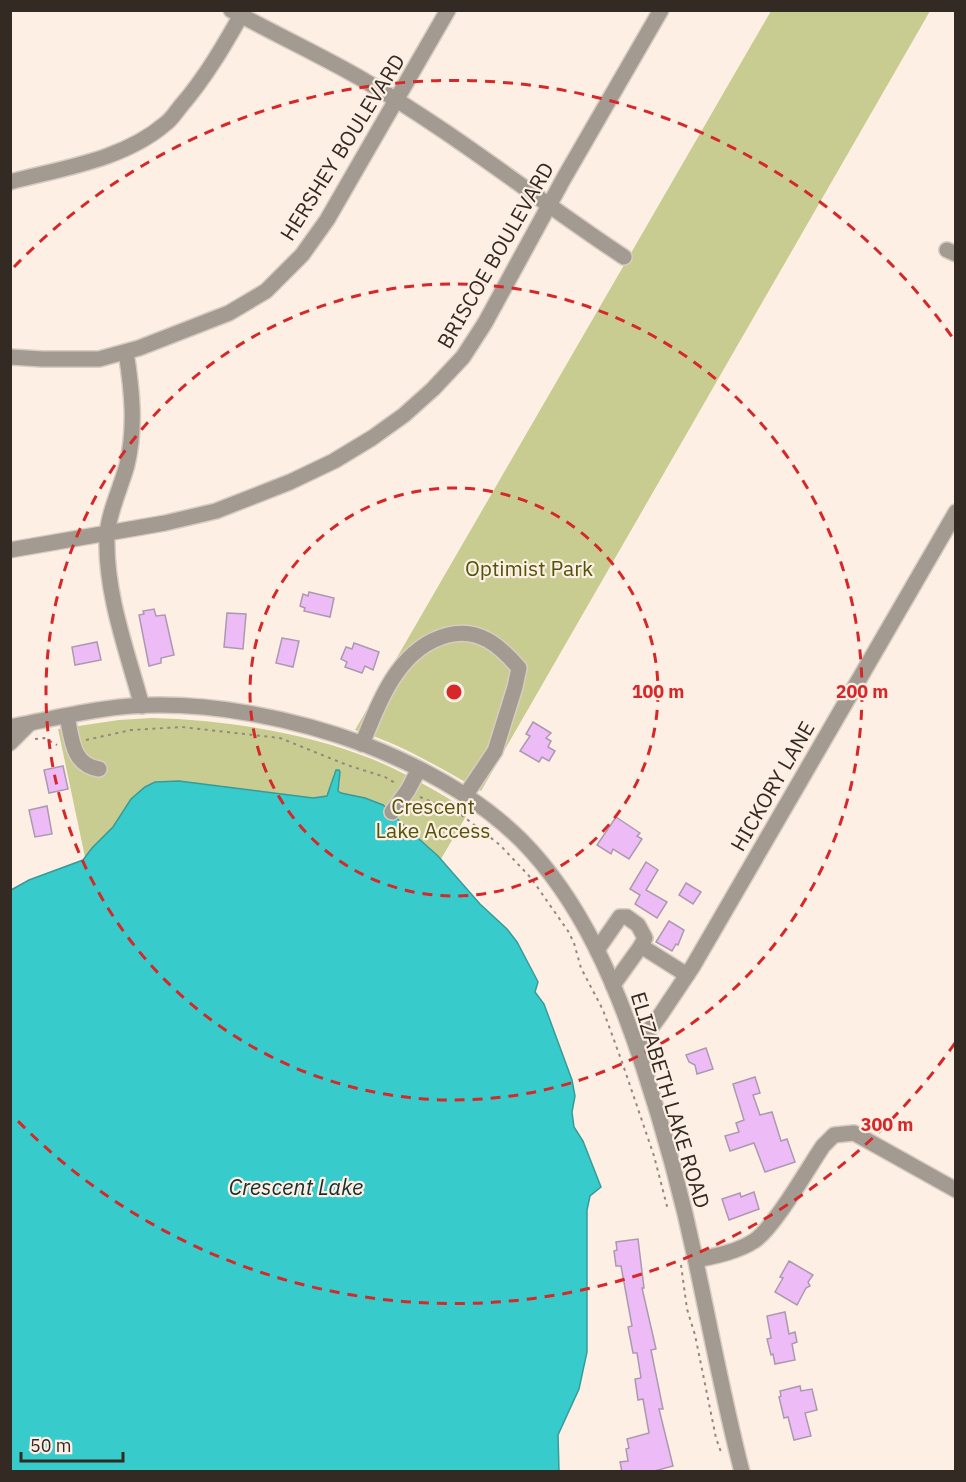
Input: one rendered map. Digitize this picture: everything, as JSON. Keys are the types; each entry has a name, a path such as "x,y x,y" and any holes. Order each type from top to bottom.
{"street":[{"name":"HERSHEY BOULEVARD","path":"10,357 99,359 126,352 228,313 266,291 302,255 327,220 448,10"},
{"name":"BRISCOE BOULEVARD","path":"10,550 165,523 216,511 257,496 334,461 404,416 463,357 485,323 661,10"},
{"path":"10,182 69,169 107,157 138,142 166,124 213,63 239,12 360,78 550,204 585,232 624,257"},
{"path":"126,352 133,407 132,433 127,464 107,532 107,563 118,620 142,706"},
{"name":"HICKORY LANE","path":"637,1047 687,975 956,512"},
{"path":"362,744 392,679 414,651 432,639 461,632 485,638 506,653 519,668 495,751 465,796"},
{"name":"ELIZABETH LAKE ROAD","path":"10,728 101,710 142,706 193,707 246,714 307,727 362,744 419,769 465,796 502,823 536,857 560,887 597,950 637,1047 665,1136 688,1261 742,1472"},
{"path":"67,716 76,756 87,766 99,769"},
{"path":"11,743 29,724"},
{"path":"392,812 408,790 419,769"},
{"path":"597,950 620,917 627,917 638,926 645,938 613,985"},
{"path":"640,946 687,975"},
{"path":"688,1261 733,1250 756,1240 771,1224 823,1146 834,1135 854,1133 956,1190"}],"path":[{"path":"11,743 44,738 56,745 131,730 182,727 280,738 347,765 385,777 459,813 500,845 531,878 568,931 581,968 603,1010 622,1062 654,1156 669,1212"},
{"path":"688,1261 687,1309 695,1335 716,1437 724,1461"}],"green space":[{"name":"Optimist Park","path":"771,11 930,11 481,791 404,749 355,730"},
{"name":"Crescent Lake Access","path":"152,718 208,721 264,729 319,741 385,764 469,811 441,859 383,805 338,791 340,778 334,773 331,790 327,796 313,798 179,781 155,782 145,787 126,806 113,827 85,857 58,729 119,720"}],"water":[{"name":"Crescent Lake","path":"336,770 340,772 338,791 383,805 392,812 438,856 517,942 538,982 535,992 544,1004 572,1080 575,1096 572,1112 574,1127 583,1141 601,1187 590,1196 587,1210 587,1352 579,1389 558,1435 559,1471 11,1472 11,890 29,880 83,860 113,827 131,799 155,782 179,781 313,798 327,796"}],"building":[{"path":"309,592 334,598 330,617 304,611 305,608 300,606 303,594 308,596"},
{"path":"154,609 156,616 165,615 174,655 161,658 161,663 149,666 139,615 144,614 143,611"},
{"path":"227,613 246,614 243,649 224,647"},
{"path":"282,638 299,641 293,667 276,663"},
{"path":"97,642 101,660 75,665 72,647"},
{"path":"354,643 379,652 373,670 365,666 362,673 345,667 347,662 341,659 346,647 352,649"},
{"path":"533,722 551,733 546,738 551,741 548,747 555,751 549,761 542,757 539,762 520,751 530,736 526,734"},
{"path":"63,766 68,789 49,793 44,770"},
{"path":"47,806 52,834 35,837 29,810"},
{"path":"616,817 640,833 637,836 642,839 629,859 613,849 611,854 597,845"},
{"path":"646,862 658,870 646,890 667,902 657,918 635,904 640,895 630,889"},
{"path":"686,883 701,892 693,904 679,895"},
{"path":"669,921 684,930 678,945 676,944 672,951 656,942"},
{"path":"706,1048 713,1069 697,1074 695,1065 689,1062 686,1055"},
{"path":"755,1077 760,1093 753,1095 760,1115 772,1112 781,1141 787,1139 795,1162 765,1172 754,1143 730,1151 725,1136 739,1132 736,1123 744,1120 733,1084"},
{"path":"754,1192 759,1209 729,1220 722,1199 740,1193 741,1197"},
{"path":"638,1239 644,1288 642,1288 656,1349 651,1350 663,1409 659,1409 673,1466 651,1472 622,1472 620,1462 628,1461 627,1439 649,1433 643,1399 638,1400 635,1379 641,1378 637,1353 633,1353 628,1327 632,1326 621,1266 616,1266 614,1251 617,1250 616,1242"},
{"path":"789,1261 813,1275 808,1282 810,1286 806,1288 797,1305 775,1292"},
{"path":"785,1312 789,1334 795,1332 797,1342 792,1344 795,1360 775,1364 767,1339 771,1338 767,1316"},
{"path":"800,1386 801,1391 812,1389 817,1410 805,1413 811,1436 794,1440 788,1417 784,1418 779,1397 781,1396 780,1391"}]}
